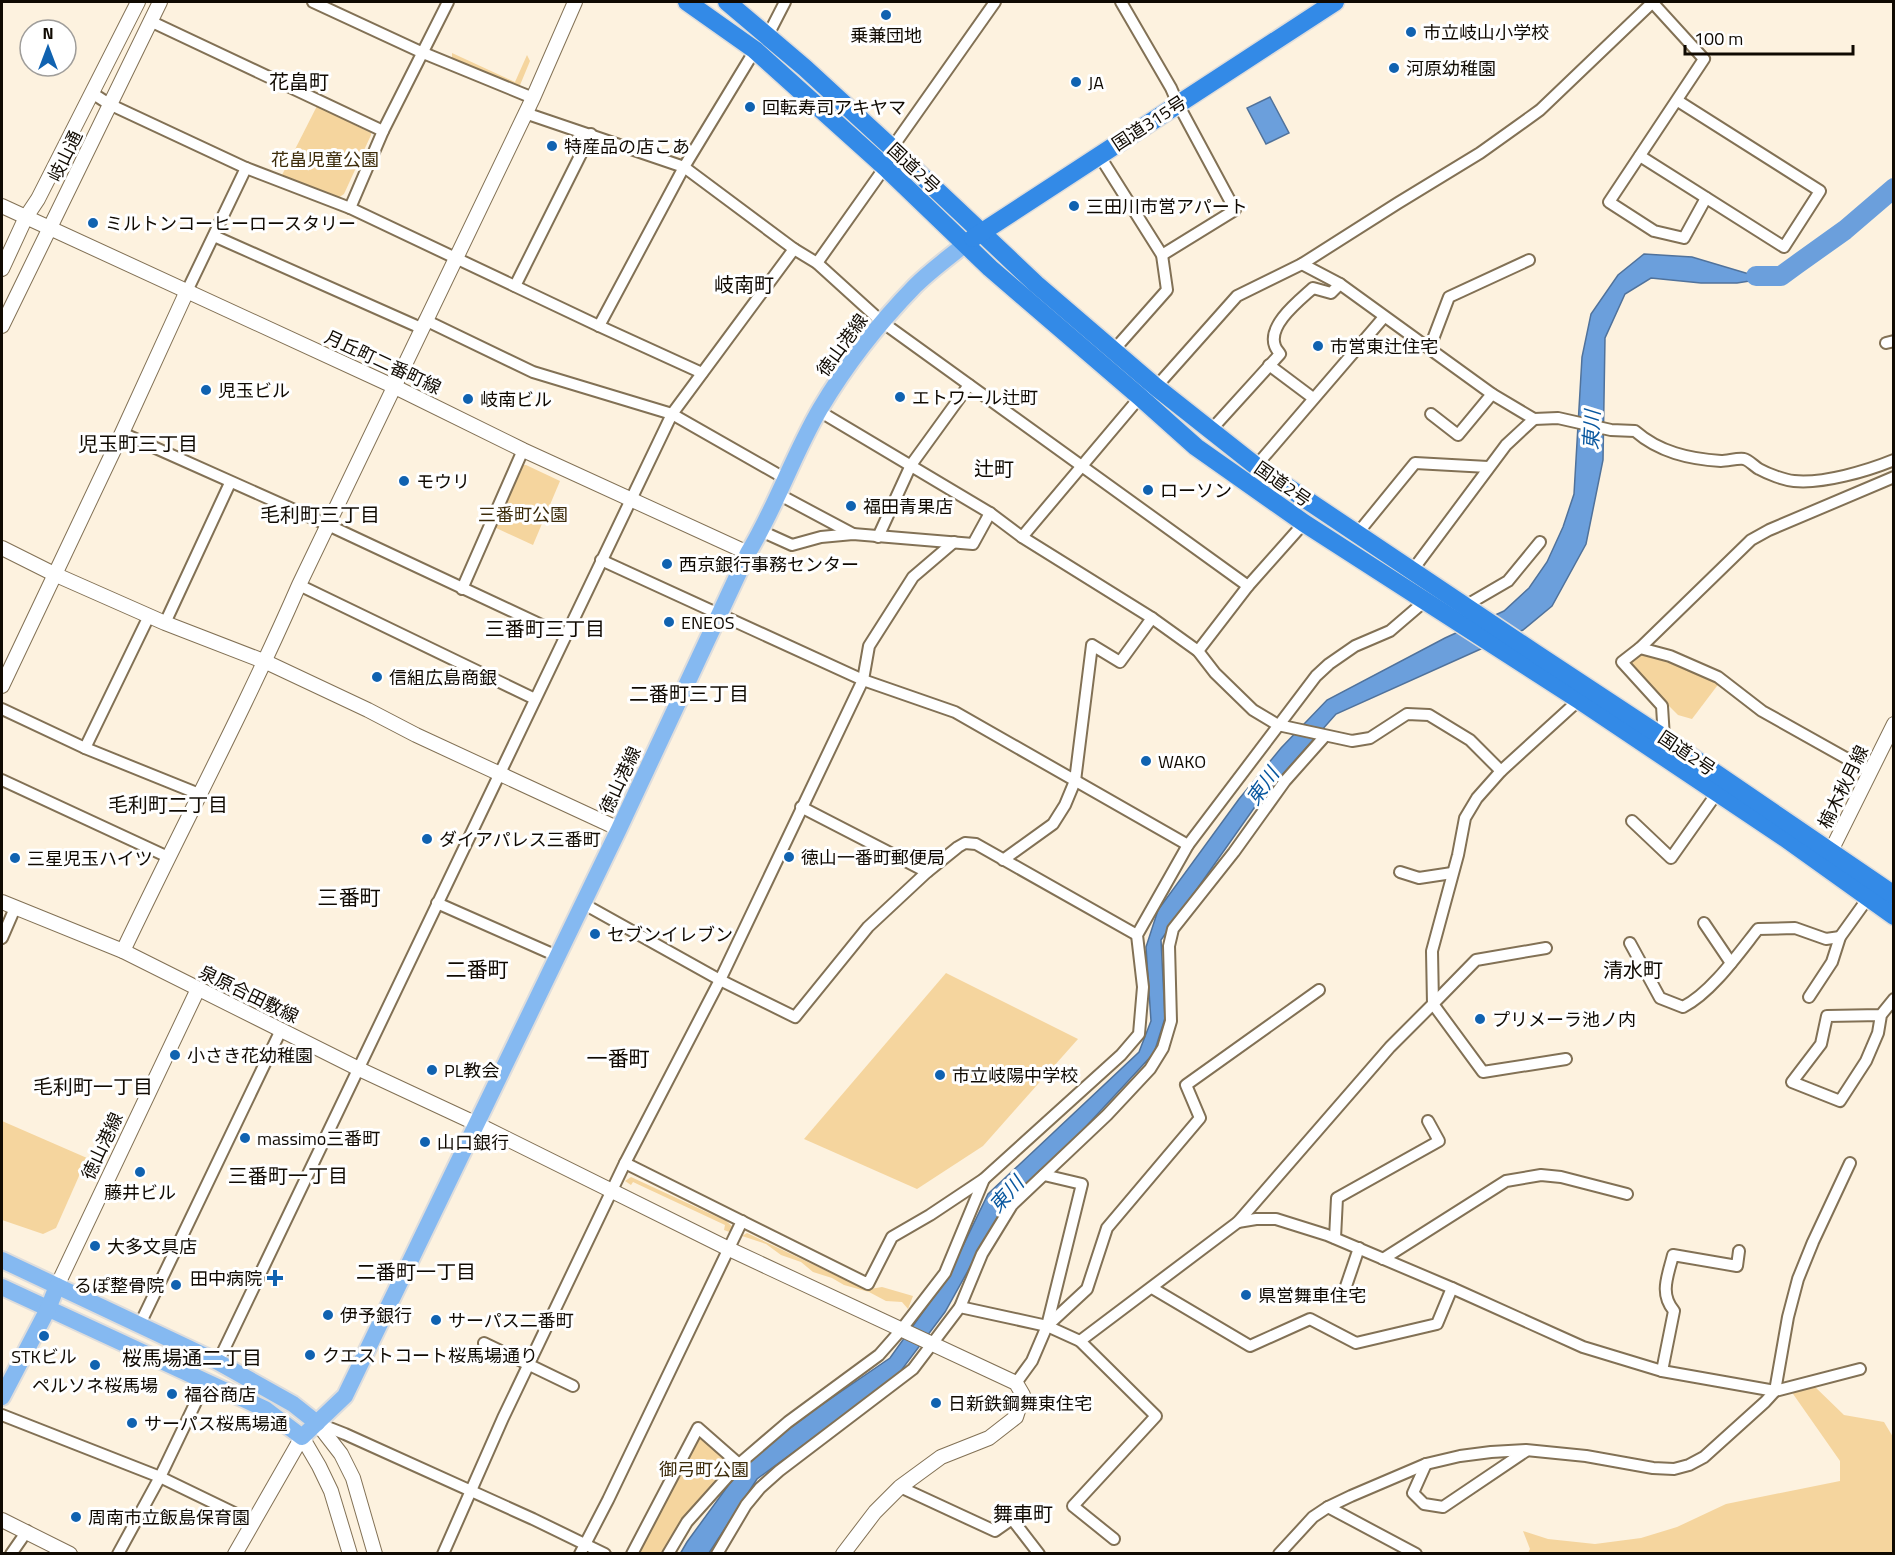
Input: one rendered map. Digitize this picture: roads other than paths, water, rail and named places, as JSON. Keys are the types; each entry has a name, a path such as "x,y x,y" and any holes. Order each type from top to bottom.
{"highway":[{"name":"国道2号","path":"687,2 805,68 1036,285 1156,387 1256,466 1412,571 1457,611 1529,659 1664,738 1828,858 1868,898 1893,916"},
{"name":"国道2号","path":"727,2 761,44 964,245 1196,447 1304,523 1425,601 1457,611"},
{"name":"国道315号","path":"964,245 981,231 1335,2"},
{"name":"国道2号","path":"1529,659 1579,700 1717,793 1893,894"}],"main road":[{"name":"徳山港線","path":"302,1437 345,1396 619,829 748,553 819,411 840,378 882,322 916,285 964,245"},
{"path":"2,1260 218,1362 293,1404 317,1423"},
{"path":"2,1287 265,1409 302,1437"},
{"name":"徳山港線","path":"2,1397 57,1287"}],"street":[{"name":"岐山通","path":"2,269 26,217 38,200 138,2"},
{"name":"岐山通","path":"2,326 160,2"},
{"path":"350,208 383,131 448,2"},
{"path":"123,951 266,662 299,585 533,98 575,2"},
{"path":"599,326 684,166 761,44 784,2"},
{"path":"892,148 995,2"},
{"path":"1121,2 1171,88 1235,210 1162,255"},
{"path":"1022,537 1140,397 1156,387 1237,296 1302,264 1480,153 1540,110 1653,2 1704,59 1609,202 1654,231 1684,238 1706,198"},
{"path":"320,3 422,52 533,98"},
{"path":"150,21 383,131"},
{"path":"92,93 109,104 246,168 350,208 702,373"},
{"path":"1640,156 1784,248 1820,191 1678,101"},
{"path":"525,113 684,166 794,249 817,263 882,322 1248,586"},
{"path":"515,286 591,134"},
{"path":"1099,155 1162,255 1167,290 1113,351"},
{"path":"817,263 885,167"},
{"path":"2,686 246,168"},
{"name":"月丘町二番町線","path":"2,206 748,553"},
{"path":"214,236 533,372 672,414 786,478"},
{"path":"218,1362 672,414 794,249"},
{"path":"1430,348 1449,297 1529,260"},
{"path":"1302,264 1340,284 1492,394 1534,419 1558,418 1611,430 1635,431 1646,441 1693,459 1724,461 1744,459 1762,471 1794,481 1825,480 1873,468 1893,460"},
{"path":"1211,430 1280,354 1275,345 1274,335 1278,324 1293,305 1313,288 1331,292 1340,284"},
{"path":"1256,466 1384,317"},
{"path":"1269,365 1313,398"},
{"path":"878,537 911,465 969,386"},
{"path":"1431,414 1458,435 1492,394"},
{"path":"819,411 990,513 1022,537 1152,618 1198,651 1215,673 1253,710 1278,725 1352,741 1370,738 1407,714 1429,715 1470,740 1501,771"},
{"path":"1412,571 1488,467 1506,445 1534,419"},
{"path":"122,433 328,525 565,636"},
{"path":"462,589 523,450"},
{"path":"1357,534 1415,463 1488,467"},
{"path":"1664,738 1662,706 1622,662 1640,648 1751,540 1779,525 1893,477"},
{"path":"165,623 230,483"},
{"path":"778,494 853,534"},
{"path":"761,531 792,545 821,537 853,534 973,544 990,513"},
{"path":"1198,651 1248,586 1304,523"},
{"path":"443,1554 528,1365 611,1191 720,980 863,680 869,646 913,577 954,542"},
{"path":"1457,611 1508,581 1540,542"},
{"path":"2,548 54,574 165,623 266,662 619,829"},
{"path":"601,560 863,680 955,712 1188,845"},
{"path":"299,585 535,699"},
{"path":"625,1163 868,1284 892,1237 984,1179 1121,1055 1139,1034 1143,987 1137,935 1188,845 1316,676 1355,646 1390,631 1425,601"},
{"path":"85,748 149,616"},
{"path":"1003,860 1053,824 1065,805 1075,781 1092,645 1120,662 1152,618"},
{"path":"1640,648 1670,656 1718,677 1762,711 1869,771"},
{"path":"1566,1059 1483,1071 1433,1004 1432,951 1465,818 1477,798 1501,771 1579,700"},
{"path":"2,709 85,748 199,794"},
{"name":"楠木秋月線","path":"1828,858 1893,724"},
{"path":"717,1554 746,1505 778,1471 913,1369 960,1307 982,1254 1000,1221 1012,1205 1135,1086 1154,1062 1163,1048 1171,1021 1169,946 1173,929 1234,852 1284,781 1325,736"},
{"path":"2,780 168,857"},
{"path":"1632,821 1671,858 1717,793"},
{"path":"801,807 927,872"},
{"path":"582,903 720,980 795,1017 868,927 927,872 965,843 976,844 1137,935"},
{"path":"1400,872 1419,878 1452,873"},
{"path":"1809,998 1832,962 1839,937 1868,898"},
{"name":"泉原合田敷線","path":"2,902 123,951 729,1249 1016,1383"},
{"path":"437,903 557,956"},
{"path":"2,938 15,908"},
{"path":"1704,923 1731,963"},
{"path":"1630,943 1660,998 1683,1007 1694,1002 1731,963 1758,929 1795,928 1826,939 1839,937"},
{"path":"1080,1341 1238,1222 1390,1047 1476,960 1546,948"},
{"name":"徳山港線","path":"57,1287 198,989"},
{"path":"1047,1326 1087,1289 1107,1228 1200,1118 1186,1085 1319,990"},
{"path":"1881,1015 1827,1016 1821,1044 1792,1082 1840,1101 1866,1061 1878,1033 1881,1015 1893,999"},
{"path":"140,1324 281,1030"},
{"path":"1335,1238 1337,1198 1439,1142 1428,1121"},
{"path":"1279,1554 1313,1517 1328,1507 1426,1464 1460,1456 1526,1450 1674,1469 1689,1465 1704,1457 1775,1391 1788,1317 1798,1279 1850,1163"},
{"path":"843,1554 875,1512 900,1487 941,1457 989,1438 1016,1417 1023,1395 1016,1383 1032,1360 1047,1326 1082,1184 1044,1175"},
{"path":"1383,1259 1506,1181 1541,1175 1561,1177 1627,1194"},
{"path":"668,1554 687,1522 739,1464 788,1422 879,1356 901,1330 945,1273 984,1179"},
{"path":"1238,1222 1276,1219 1335,1238 1583,1347 1662,1371 1775,1391 1860,1369"},
{"path":"583,1549 742,1221"},
{"path":"1342,1295 1359,1248"},
{"path":"1662,1371 1674,1311 1667,1303 1665,1291 1673,1255 1737,1266 1739,1251"},
{"path":"1152,1288 1250,1346 1310,1319 1356,1343 1437,1324 1452,1288"},
{"path":"960,1307 1047,1326 1080,1341 1156,1416 1073,1506 1114,1539"},
{"path":"483,1343 573,1386"},
{"path":"118,1554 160,1477 206,1381"},
{"path":"2,1415 160,1477 253,1522"},
{"path":"317,1423 470,1491 583,1549 605,1554"},
{"path":"317,1423 341,1454 352,1478 375,1554"},
{"path":"632,1554 698,1428 739,1464"},
{"path":"235,1554 302,1437 331,1491 350,1554"},
{"path":"1426,1464 1413,1493 1424,1504 1443,1507 1526,1450"},
{"path":"900,1487 995,1531 1012,1519 1039,1554"},
{"path":"1328,1507 1416,1554"},
{"path":"2,1520 70,1554"},
{"path":"11,1554 27,1531"}],"water":[{"path":"1270,97 1289,133 1266,144 1247,108"},
{"path":"1644,254 1692,257 1749,274 1781,276 1737,283 1701,283 1651,278 1625,294 1605,338 1603,460 1586,544 1552,606 1523,630 1336,714 1259,801 1161,940 1165,1018 1154,1053 1079,1134 1004,1206 945,1312 897,1376 757,1479 709,1553 680,1554 746,1461 814,1410 890,1358 948,1277 988,1194 1139,1052 1151,1021 1146,947 1158,910 1239,799 1281,748 1327,700 1445,638 1504,611 1529,588 1547,562 1563,527 1574,494 1582,357 1591,314 1618,275"}],"waterway":[{"name":"東川","path":"1756,276 1781,276 1845,230 1894,188"}],"place":[{"name":"乗兼団地","path":"886,15"},
{"name":"市立岐山小学校","path":"1411,32"},
{"name":"河原幼稚園","path":"1394,68"},
{"name":"JA","path":"1076,82"},
{"name":"回転寿司アキヤマ","path":"750,107"},
{"name":"特産品の店こあ","path":"552,146"},
{"name":"三田川市営アパート","path":"1074,206"},
{"name":"ミルトンコーヒーロースタリー","path":"93,223"},
{"name":"市営東辻住宅","path":"1318,346"},
{"name":"児玉ビル","path":"206,390"},
{"name":"エトワール辻町","path":"900,397"},
{"name":"岐南ビル","path":"468,399"},
{"name":"モウリ","path":"404,481"},
{"name":"ローソン","path":"1148,490"},
{"name":"福田青果店","path":"851,506"},
{"name":"西京銀行事務センター","path":"667,564"},
{"name":"ENEOS","path":"669,622"},
{"name":"信組広島商銀","path":"377,677"},
{"name":"WAKO","path":"1146,761"},
{"name":"ダイアパレス三番町","path":"427,839"},
{"name":"徳山一番町郵便局","path":"789,857"},
{"name":"三星児玉ハイツ","path":"15,858"},
{"name":"セブンイレブン","path":"595,934"},
{"name":"プリメーラ池ノ内","path":"1480,1019"},
{"name":"小さき花幼稚園","path":"175,1055"},
{"name":"PL教会","path":"432,1070"},
{"name":"市立岐陽中学校","path":"940,1075"},
{"name":"massimo三番町","path":"245,1138"},
{"name":"山口銀行","path":"425,1142"},
{"name":"藤井ビル","path":"140,1172"},
{"name":"大多文具店","path":"95,1246"},
{"name":"田中病院","path":"275,1278"},
{"name":"るぽ整骨院","path":"176,1285"},
{"name":"県営舞車住宅","path":"1246,1295"},
{"name":"伊予銀行","path":"328,1315"},
{"name":"サーパス二番町","path":"436,1320"},
{"name":"STKビル","path":"44,1336"},
{"name":"クエストコート桜馬場通り","path":"310,1355"},
{"name":"ペルソネ桜馬場","path":"95,1365"},
{"name":"福谷商店","path":"172,1394"},
{"name":"日新鉄鋼舞東住宅","path":"936,1403"},
{"name":"サーパス桜馬場通","path":"132,1423"},
{"name":"周南市立飯島保育園","path":"76,1517"}],"district":[{"name":"花畠町","path":"299,81"},
{"name":"岐南町","path":"744,284"},
{"name":"児玉町三丁目","path":"138,443"},
{"name":"辻町","path":"994,468"},
{"name":"毛利町三丁目","path":"320,514"},
{"name":"三番町三丁目","path":"545,628"},
{"name":"二番町三丁目","path":"689,693"},
{"name":"毛利町二丁目","path":"168,804"},
{"name":"三番町","path":"349,897"},
{"name":"二番町","path":"477,969"},
{"name":"清水町","path":"1633,969"},
{"name":"一番町","path":"618,1058"},
{"name":"毛利町一丁目","path":"93,1086"},
{"name":"三番町一丁目","path":"288,1175"},
{"name":"二番町一丁目","path":"416,1271"},
{"name":"桜馬場通二丁目","path":"192,1357"},
{"name":"舞車町","path":"1023,1513"}],"park label":[{"name":"花畠児童公園","path":"325,159"},
{"name":"三番町公園","path":"523,514"},
{"name":"御弓町公園","path":"704,1469"}]}
